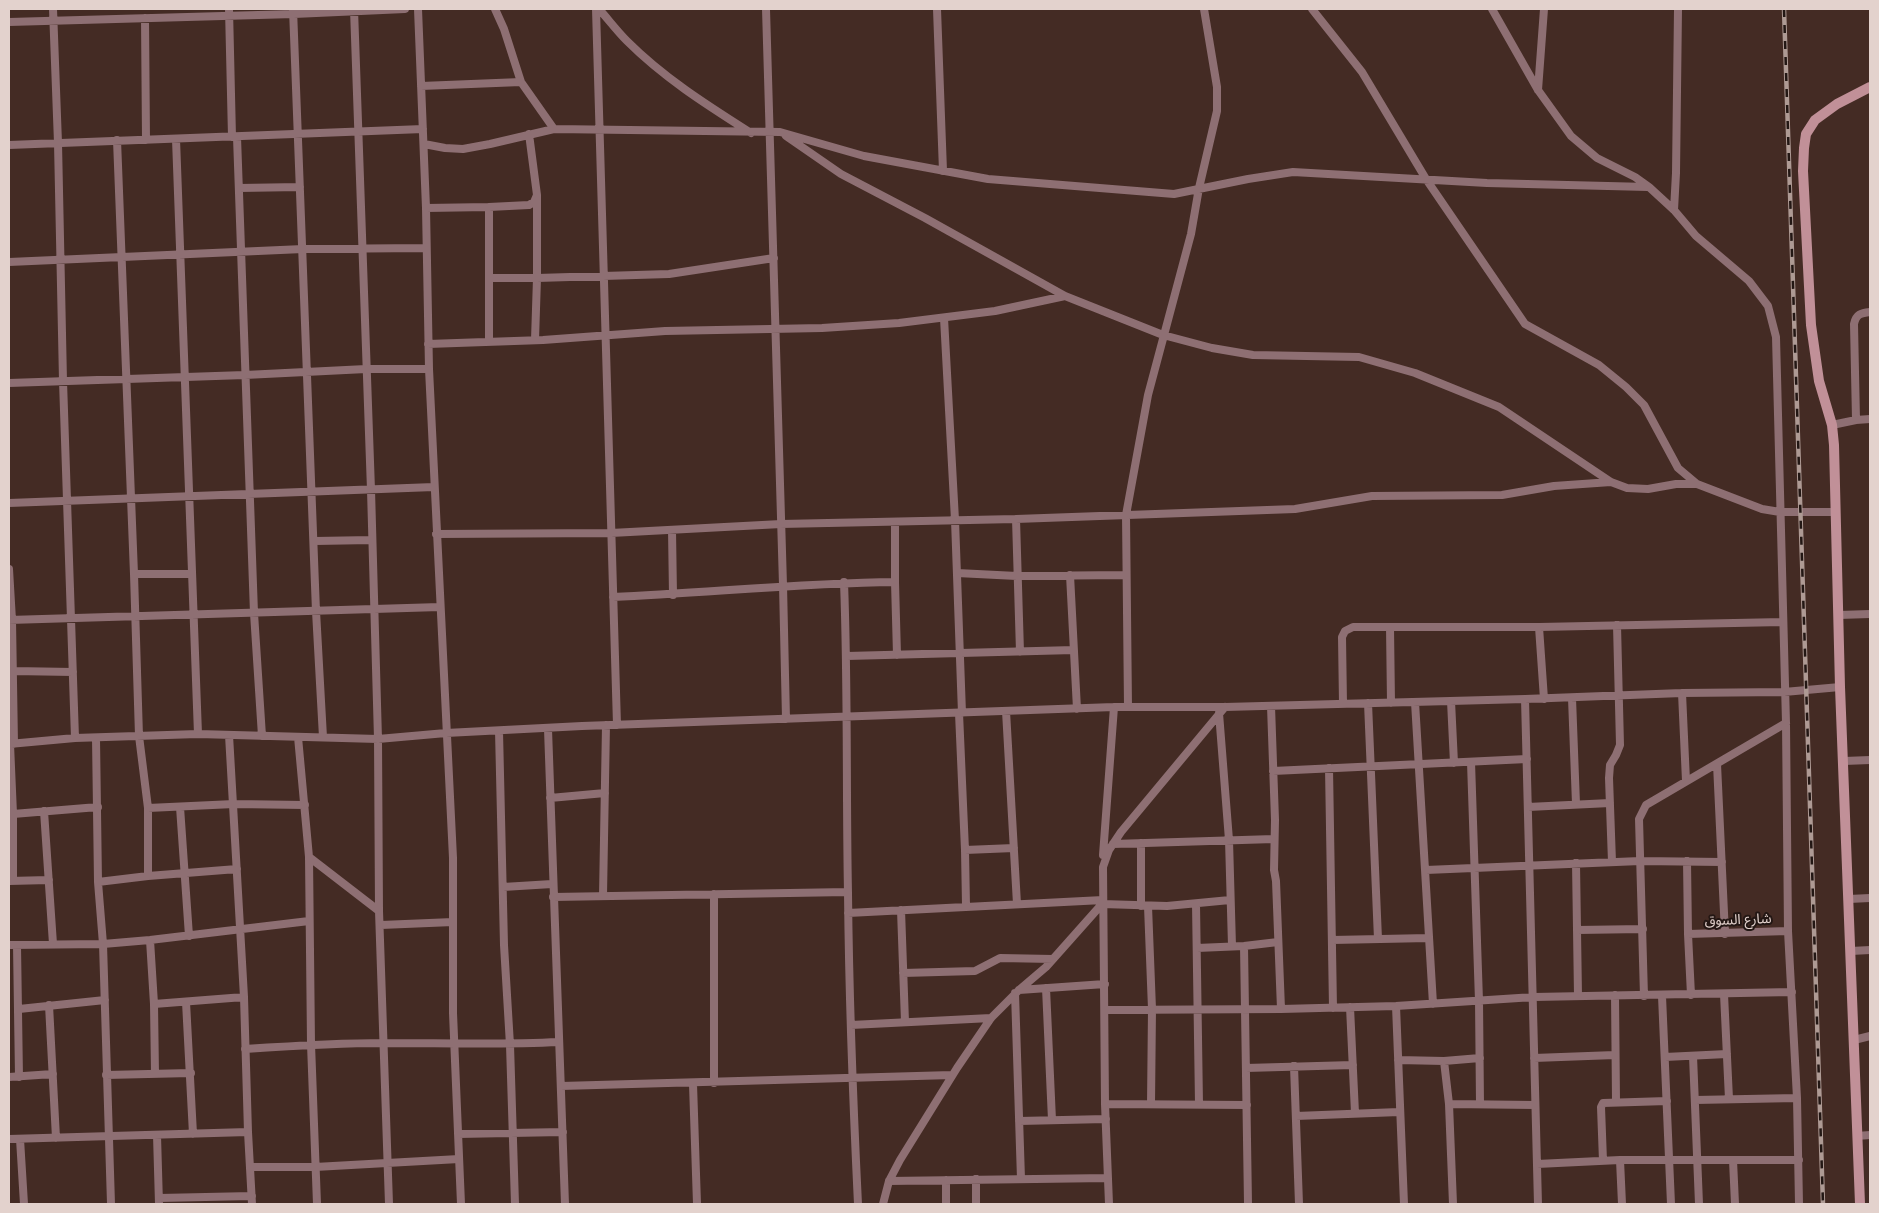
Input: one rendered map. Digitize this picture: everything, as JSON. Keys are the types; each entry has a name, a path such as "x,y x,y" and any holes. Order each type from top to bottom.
{"street":[{"path":"53,9 63,381 76,738"},
{"path":"9,22 146,18 229,12 405,9"},
{"path":"418,9 426,208 429,369 453,858 454,1045 461,1204"},
{"path":"495,9 504,29 521,82 554,129"},
{"path":"598,9 599,130 617,725"},
{"path":"598,9 625,40 652,64 688,93 751,133"},
{"path":"766,9 786,719"},
{"path":"937,9 943,170"},
{"path":"1128,707 1126,515 1148,395 1191,234 1199,188 1217,112 1217,88 1204,9"},
{"path":"1312,9 1362,72 1426,180 1525,324 1599,365 1626,387 1644,405 1678,468 1697,484 1762,509 1780,512 1836,512"},
{"path":"1492,9 1538,90 1571,136 1597,158 1635,177 1650,187 1674,210 1696,236 1749,281 1768,306 1776,337 1786,724 1788,931 1799,1160 1799,1204"},
{"path":"1538,90 1544,9"},
{"path":"1674,210 1678,9"},
{"path":"354,10 371,490 378,739 379,911 381,925 389,1204"},
{"path":"294,11 315,541 316,611 323,737"},
{"path":"229,12 239,188 254,613 262,736"},
{"path":"146,18 146,140"},
{"path":"421,86 521,82"},
{"path":"1860,1204 1840,687 1834,445 1832,425 1818,381 1811,325 1803,171 1806,134 1816,120 1836,104 1870,87"},
{"path":"9,145 423,129"},
{"path":"424,144 463,149 554,129 780,132 864,156 988,179 1174,194 1293,172 1487,183 1650,187"},
{"path":"780,132 840,174 925,218 1065,296 1163,335 1212,348 1253,354 1359,357 1415,373 1498,407 1611,482 1627,488 1648,489 1676,484 1697,484"},
{"path":"529,134 537,195 535,340"},
{"path":"176,139 189,496 190,574 198,734"},
{"path":"116,140 139,736 148,808 148,876"},
{"path":"239,188 300,187"},
{"path":"426,208 529,205 534,202 537,195"},
{"path":"489,207 489,342"},
{"path":"9,262 303,249 426,248"},
{"path":"490,278 669,274 774,258"},
{"path":"428,344 535,340 606,334 822,328 899,323 995,312 1065,296"},
{"path":"1856,420 1854,324 1856,316 1870,312"},
{"path":"944,318 957,573 966,906"},
{"path":"9,383 366,369 429,369"},
{"path":"1832,425 1870,419"},
{"path":"436,534 611,533 781,524 1016,519 1295,509 1372,496 1502,495 1554,486 1611,482"},
{"path":"9,503 130,500 434,487"},
{"path":"1016,519 1020,652"},
{"path":"895,522 894,582 897,655"},
{"path":"672,530 673,595"},
{"path":"315,541 372,540"},
{"path":"9,569 13,671 11,881 48,880"},
{"path":"957,573 1017,576 1126,575"},
{"path":"134,574 190,574"},
{"path":"1070,575 1077,708"},
{"path":"844,582 847,656 848,913 852,1079 858,1204"},
{"path":"613,597 673,595 783,585 894,582"},
{"path":"10,620 440,607"},
{"path":"1839,615 1870,614"},
{"path":"1343,704 1342,637 1345,631 1353,627 1538,627 1783,622"},
{"path":"1612,862 1608,778 1610,765 1620,745 1617,625"},
{"path":"1390,627 1391,703"},
{"path":"1538,627 1544,699"},
{"path":"847,656 1074,650"},
{"path":"13,671 73,672"},
{"path":"11,744 76,738 198,734 378,739 446,733 606,725 1077,708 1225,707 1525,700 1682,693 1784,692 1840,687"},
{"path":"1682,693 1686,781"},
{"path":"1572,698 1576,804"},
{"path":"1525,700 1538,1204"},
{"path":"1451,701 1454,763"},
{"path":"1415,702 1433,1004"},
{"path":"1368,703 1378,939"},
{"path":"1271,706 1274,870 1281,1009"},
{"path":"1109,1204 1105,1104 1105,984 1102,902 1114,707"},
{"path":"1103,867 1108,850 1173,768 1225,707"},
{"path":"1006,711 1017,904"},
{"path":"1219,714 1229,840 1232,946"},
{"path":"1644,996 1638,819 1640,814 1646,805 1786,724"},
{"path":"603,896 606,725"},
{"path":"548,729 552,884 565,1204"},
{"path":"500,730 503,887 515,1204"},
{"path":"229,735 244,996 252,1204"},
{"path":"298,737 309,857 311,1044 317,1204"},
{"path":"96,738 98,882 103,944 111,1204"},
{"path":"1273,771 1527,759"},
{"path":"1844,761 1870,760"},
{"path":"1471,762 1479,1001 1480,1104"},
{"path":"1717,764 1725,934"},
{"path":"1329,768 1334,1008"},
{"path":"550,798 605,793"},
{"path":"1528,807 1610,803"},
{"path":"148,808 234,804 305,805"},
{"path":"13,814 98,807"},
{"path":"180,807 189,936"},
{"path":"44,811 53,944"},
{"path":"1113,844 1274,839"},
{"path":"1141,843 1152,1009 1151,1104"},
{"path":"965,850 1014,848"},
{"path":"309,857 379,911"},
{"path":"1426,870 1640,861 1722,862"},
{"path":"1687,861 1691,995"},
{"path":"1576,863 1578,996"},
{"path":"98,882 237,869"},
{"path":"503,887 552,884"},
{"path":"553,897 848,892"},
{"path":"714,894 714,1083"},
{"path":"1849,898 1870,898"},
{"path":"848,913 1017,904 1102,902 1144,906 1196,904 1230,900"},
{"path":"883,1204 889,1181 900,1160 952,1076 991,1018 1053,959 1102,902"},
{"path":"1196,904 1199,1104"},
{"path":"901,910 905,1022"},
{"path":"19,1077 19,1009 13,945 103,944 189,936 309,921"},
{"path":"381,925 453,922"},
{"path":"1577,930 1643,929"},
{"name":"شارع السوق","path":"1688,934 1788,931"},
{"path":"1332,940 1429,938"},
{"path":"150,940 154,1004 155,1074"},
{"path":"1197,948 1278,942"},
{"path":"1244,946 1248,1204"},
{"path":"1851,951 1870,950"},
{"path":"903,973 975,971 1000,958 1053,959"},
{"path":"1017,992 1105,984"},
{"path":"1046,988 1052,1120"},
{"path":"1017,992 1021,1179"},
{"path":"1105,1010 1334,1008 1534,997 1792,992"},
{"path":"1724,994 1729,1099"},
{"path":"1615,995 1616,1101"},
{"path":"154,1004 244,996"},
{"path":"1662,996 1671,1204"},
{"path":"19,1009 104,1000"},
{"path":"186,1002 193,1134"},
{"path":"49,1005 56,1138"},
{"path":"1396,1006 1404,1204"},
{"path":"1350,1007 1355,1113"},
{"path":"851,1025 991,1018"},
{"path":"1854,1040 1870,1036"},
{"path":"245,1049 311,1044 510,1045 559,1042"},
{"path":"1665,1057 1727,1054"},
{"path":"1534,1058 1615,1055"},
{"path":"1693,1056 1699,1204"},
{"path":"1398,1060 1444,1061 1480,1058"},
{"path":"1444,1061 1449,1104 1453,1204"},
{"path":"1246,1068 1353,1065"},
{"path":"1294,1066 1299,1204"},
{"path":"106,1075 191,1073"},
{"path":"9,1077 53,1074"},
{"path":"561,1086 952,1076"},
{"path":"693,1084 696,1204"},
{"path":"1695,1100 1796,1098"},
{"path":"1602,1161 1601,1106 1603,1103 1616,1101 1668,1101"},
{"path":"1105,1104 1246,1105"},
{"path":"1449,1104 1535,1104"},
{"path":"1296,1116 1399,1112"},
{"path":"1019,1121 1106,1119"},
{"path":"9,1139 248,1132"},
{"path":"458,1134 563,1132"},
{"path":"157,1135 159,1201 252,1196"},
{"path":"1857,1136 1870,1135"},
{"path":"20,1139 24,1204"},
{"path":"251,1166 315,1167 459,1159"},
{"path":"1537,1164 1620,1160 1799,1160"},
{"path":"1620,1160 1622,1204"},
{"path":"1734,1160 1735,1204"},
{"path":"889,1181 1108,1178"},
{"path":"976,1179 976,1204"},
{"path":"946,1180 946,1204"}],"railway":[{"path":"1784,9 1823,1204"}]}
